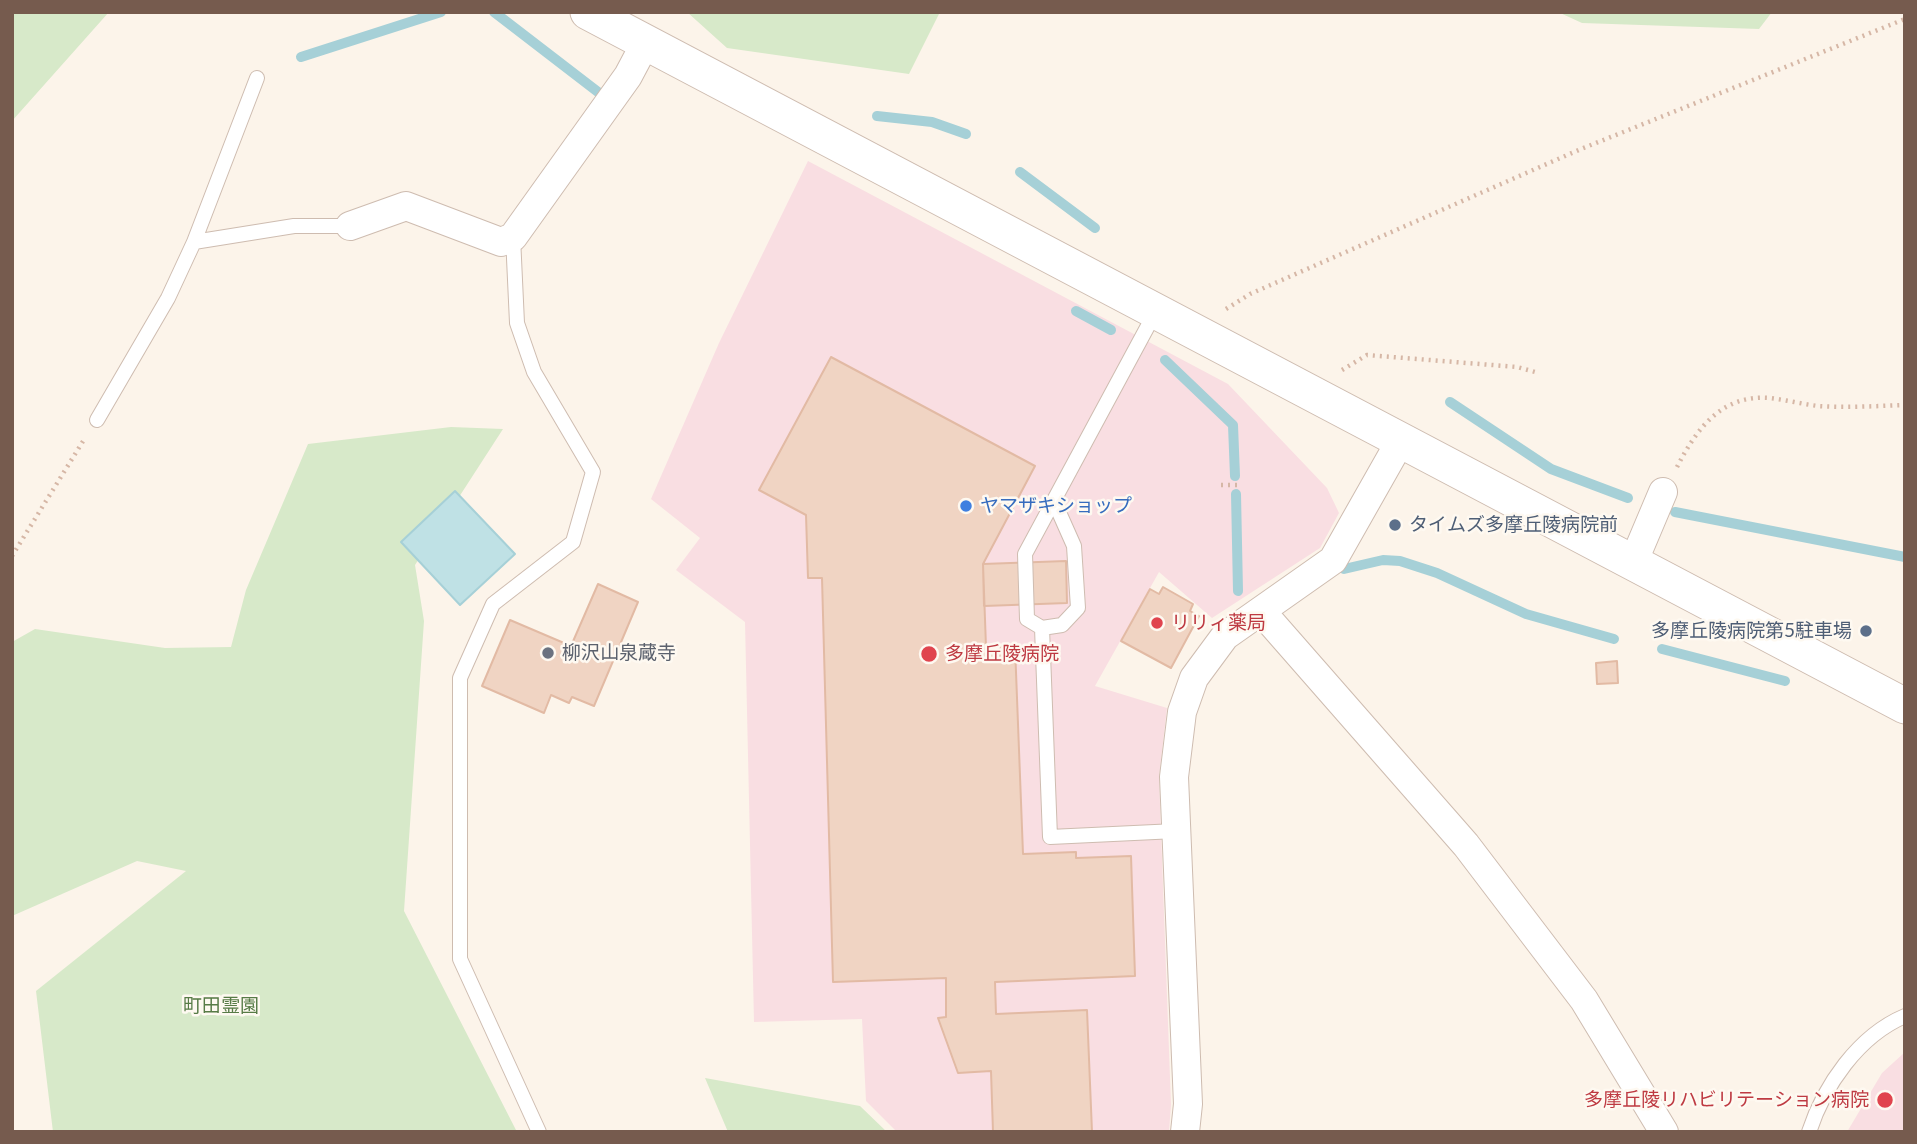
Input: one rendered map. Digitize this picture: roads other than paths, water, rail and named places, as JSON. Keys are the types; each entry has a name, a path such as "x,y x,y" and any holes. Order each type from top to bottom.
{"street":[{"path":"588,12 1905,706"},
{"path":"350,226 406,206 501,242 513,237 628,76 646,42"},
{"path":"1185,1132 1188,1104 1174,777 1176,743 1182,712 1194,678 1225,636 1333,560 1401,440"},
{"path":"1633,563 1663,492"},
{"path":"1261,611 1466,845 1584,1000 1664,1132"}],"lane":[{"path":"97,420 168,298 194,242 257,78"},
{"path":"194,242 294,226 350,226"},
{"path":"513,237 517,323 521,336 534,372 593,472 573,542 493,604 460,678 460,959 539,1132"},
{"path":"1054,501 1074,546 1078,608 1062,625 1042,628 1027,619 1025,554 1156,311"},
{"path":"1042,628 1050,836 1176,831"},
{"path":"1809,1132 1832,1081 1861,1047 1905,1017"}],"water":[{"path":"455,491 515,554 460,605 401,542"}],"waterway":[{"path":"301,57 441,12"},
{"path":"494,12 598,92"},
{"path":"877,116 932,122 966,134"},
{"path":"1020,172 1095,228"},
{"path":"1076,311 1111,330"},
{"path":"1165,360 1233,425 1235,476"},
{"path":"1450,402 1551,469 1628,498"},
{"path":"1236,494 1238,591"},
{"path":"1675,512 1905,557"},
{"path":"1344,569 1383,560 1400,561 1437,573 1526,614 1614,639"},
{"path":"1662,649 1785,681"}],"place":[{"name":"ヤマザキショップ","path":"966,506"},
{"name":"タイムズ多摩丘陵病院前","path":"1395,525"},
{"name":"リリィ薬局","path":"1157,623"},
{"name":"多摩丘陵病院第5駐車場","path":"1866,631"},
{"name":"柳沢山泉蔵寺","path":"548,653"},
{"name":"多摩丘陵病院","path":"929,654"},
{"name":"多摩丘陵リハビリテーション病院","path":"1885,1100"}],"park label":[{"name":"町田霊園","path":"221,1006"}]}
